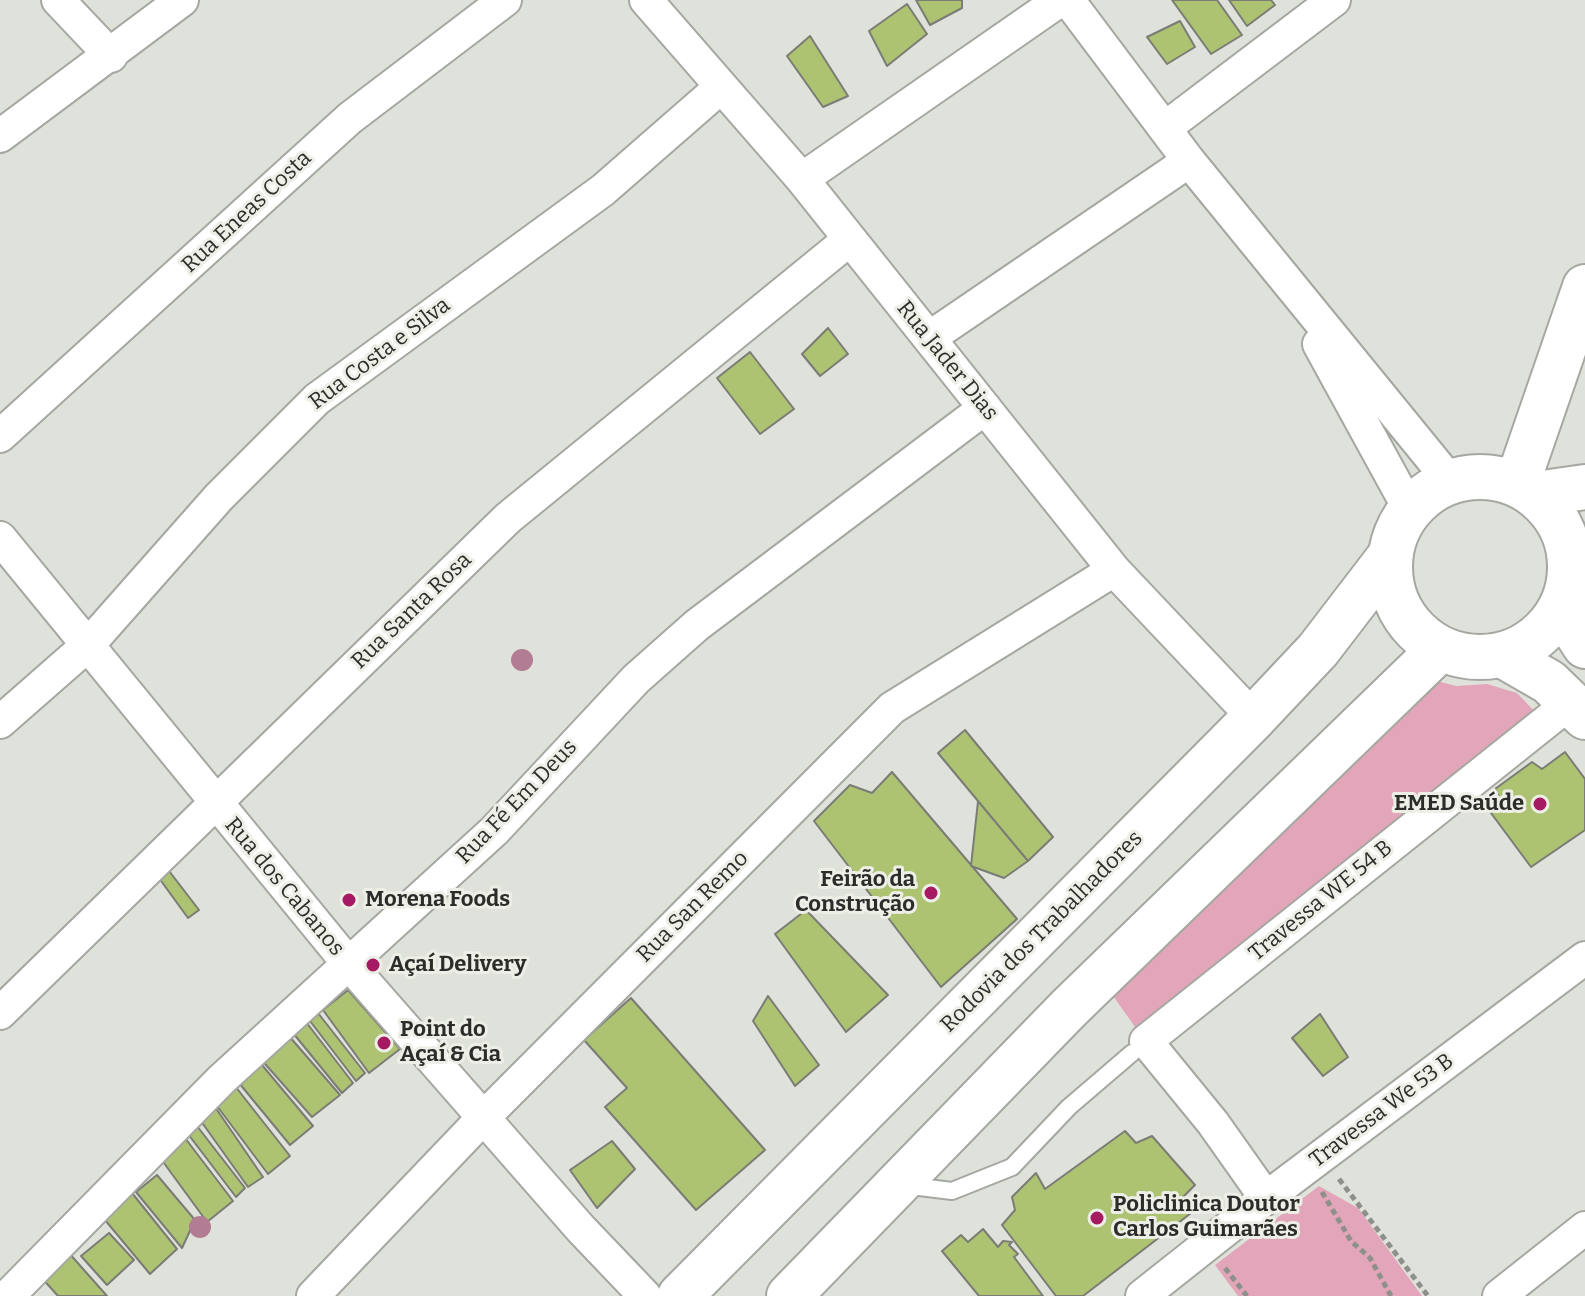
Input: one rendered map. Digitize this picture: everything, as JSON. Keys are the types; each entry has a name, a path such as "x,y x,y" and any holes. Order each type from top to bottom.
{"main road":[{"path":"1527,489 1585,287"},
{"path":"1573,584 1537,638 1502,655 1471,657 1440,649 1421,636 1401,610 1390,578 1390,556 1397,531 1410,510 1428,493 1450,481 1484,476 1527,489 1585,487"},
{"path":"1527,489 1564,529 1571,550 1573,584 1585,646"},
{"name":"Rodovia dos Trabalhadores","path":"680,1296 1254,718 1318,650 1390,556"},
{"path":"789,1296 1069,1008 1440,649"},
{"path":"1502,655 1527,667 1578,709"}],"street":[{"path":"58,0 111,56"},
{"path":"0,136 182,0"},
{"name":"Rua Eneas Costa","path":"0,436 339,128 505,0"},
{"path":"802,179 1060,0"},
{"path":"1068,0 1189,161 1450,481"},
{"path":"1165,128 1334,0"},
{"name":"Rua Jader Dias","path":"658,4 721,87 802,179 1114,570 1254,718"},
{"name":"Rua Costa e Silva","path":"0,722 89,644 219,497 317,399 603,190 721,87"},
{"path":"929,338 1189,161"},
{"name":"Rua Santa Rosa","path":"0,1013 508,518 850,239"},
{"path":"1281,275 1410,510"},
{"name":"Rua Fé Em Deus","path":"8,1296 222,1079 494,831 599,715 666,652 758,578 985,408"},
{"name":"Rua dos Cabanos","path":"0,538 89,644 214,804 348,963 483,1118 645,1296"},
{"name":"Rua San Remo","path":"313,1296 483,1118 892,708 1114,570"},
{"name":"Travessa WE 54 B","path":"1139,1047 1578,709"},
{"name":"Travessa We 53 B","path":"1142,1296 1313,1162 1585,958"},
{"path":"1139,1047 1213,1123 1266,1198"},
{"path":"1499,1296 1585,1228"}],"lane":[{"path":"898,1184 952,1191 1012,1167 1069,1107 1139,1047"}],"path":[{"path":"1313,1162 1329,1201 1351,1241 1370,1258 1386,1293 1391,1296"},
{"path":"1313,1162 1428,1296"}],"shaded area":[{"path":"1425,678 1456,686 1487,684 1517,693 1536,713 1140,1034 1111,993"},
{"path":"1319,1186 1358,1208 1422,1296 1238,1296 1215,1265"}],"building":[{"path":"916,0 962,0 962,8 930,25"},
{"path":"1172,0 1217,0 1242,35 1211,54"},
{"path":"1229,0 1271,0 1275,5 1247,26"},
{"path":"907,4 927,34 887,66 869,31"},
{"path":"1180,21 1195,47 1167,64 1147,37"},
{"path":"810,36 848,96 823,107 787,56"},
{"path":"828,328 848,354 820,376 802,354"},
{"path":"750,352 794,409 760,434 717,378"},
{"path":"965,730 1053,837 1028,861 938,753"},
{"name":"EMED Saúde","path":"1565,752 1585,779 1585,830 1531,867 1488,809 1500,799 1495,789 1532,762 1542,769"},
{"name":"Feirão da Construção","path":"892,772 1017,919 941,987 814,821 850,785 872,793"},
{"path":"978,801 1028,861 1004,878 971,866"},
{"path":"166,867 199,910 188,918 156,874"},
{"path":"806,910 888,995 846,1032 775,934"},
{"path":"348,990 400,1049 369,1073 323,1010"},
{"path":"768,996 819,1065 795,1086 753,1021"},
{"path":"631,998 765,1150 696,1210 605,1107 627,1088 584,1040"},
{"path":"318,1013 365,1073 356,1081 310,1021"},
{"path":"1320,1014 1348,1057 1323,1076 1292,1038"},
{"path":"306,1022 353,1083 342,1093 293,1033"},
{"path":"289,1036 340,1095 312,1117 259,1057"},
{"path":"262,1065 313,1126 290,1145 239,1083"},
{"path":"235,1086 290,1156 268,1174 214,1102"},
{"path":"213,1104 263,1177 248,1187 198,1117"},
{"path":"197,1126 245,1188 236,1197 188,1134"},
{"name":"Policlinica Doutor Carlos Guimarães","path":"1125,1131 1136,1143 1152,1136 1195,1185 1183,1197 1195,1210 1083,1296 1056,1296 1002,1225 1015,1210 1012,1197 1036,1173 1045,1189"},
{"path":"185,1138 233,1201 207,1222 161,1159"},
{"path":"612,1141 635,1169 597,1208 570,1170"},
{"path":"157,1175 195,1220 182,1248 136,1192"},
{"path":"132,1193 177,1249 150,1274 105,1220"},
{"path":"983,1229 998,1247 1003,1241 1012,1242 1009,1245 1018,1254 1014,1257 1043,1296 979,1296 942,1251 961,1235 968,1242"},
{"path":"109,1233 134,1260 107,1285 81,1256"},
{"path":"68,1252 107,1296 58,1296 40,1276"}],"place":[{"name":"EMED Saúde","path":"1540,804"},
{"name":"Feirão da Construção","path":"931,893"},
{"name":"Morena Foods","path":"349,900"},
{"name":"Açaí Delivery","path":"373,965"},
{"name":"Point do Açaí & Cia","path":"384,1043"},
{"name":"Policlinica Doutor Carlos Guimarães","path":"1097,1218"}]}
